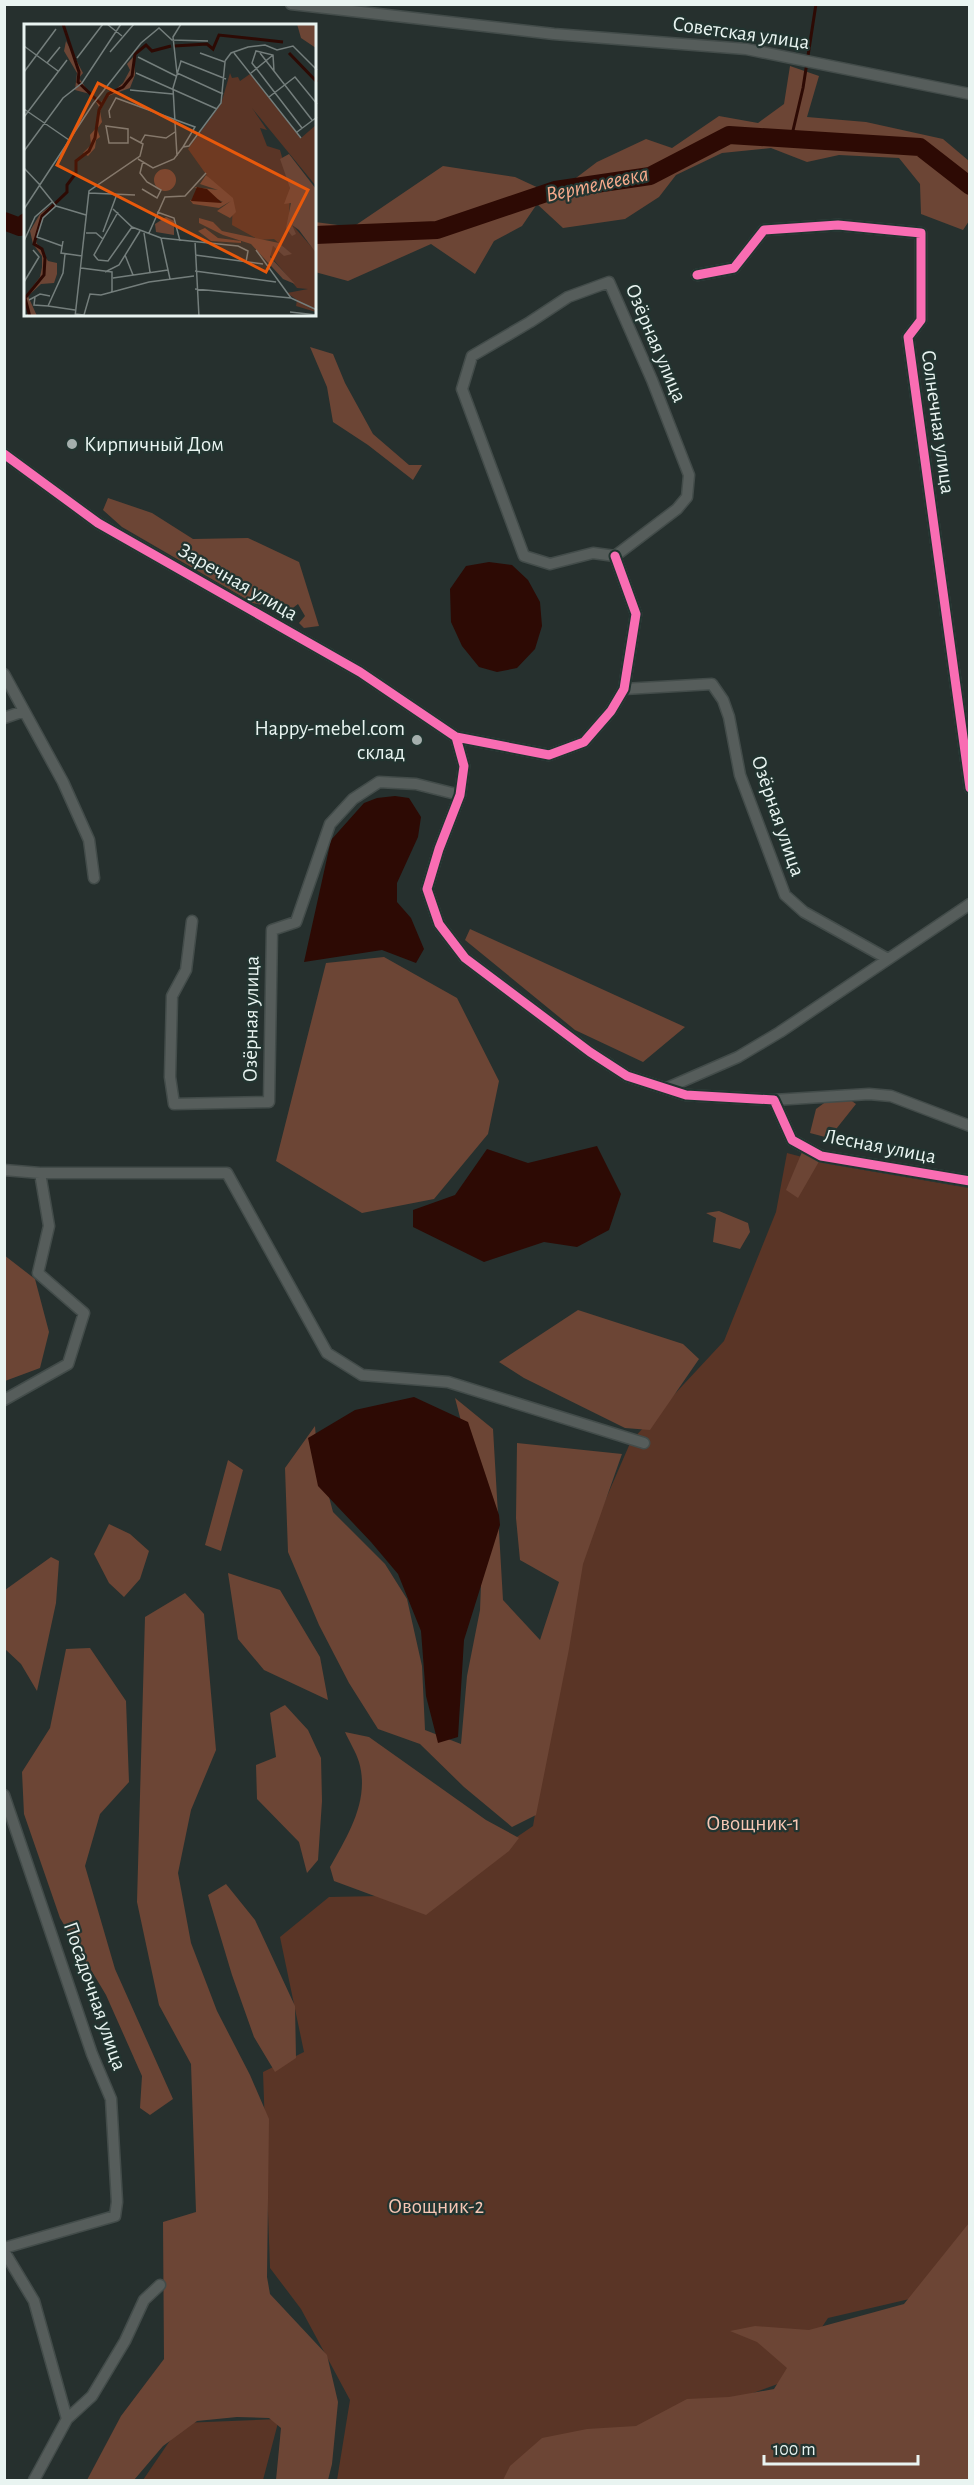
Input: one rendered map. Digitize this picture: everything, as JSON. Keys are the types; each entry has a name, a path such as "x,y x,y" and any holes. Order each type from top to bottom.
{"street":[{"name":"Советская улица","path":"293,5 554,34 746,49 969,94"},
{"name":"Солнечная улица","path":"697,275 734,268 764,230 838,225 921,233 921,320 908,337 969,788"},
{"name":"Озёрная улица","path":"609,282 652,380 689,475 687,497 677,509 615,556 593,553 550,564 524,556 462,389 472,356 568,297 609,282"},
{"name":"Заречная улица","path":"4,453 98,523 360,672 456,738"},
{"path":"615,556 636,614 624,689 611,711 584,742 549,755 456,738 464,766 459,795 427,889 439,924 465,957 590,1052 627,1076 686,1095 774,1100 869,1094 891,1096 969,1126"},
{"path":"4,674 63,782 89,840 94,878"},
{"name":"Озёрная улица","path":"624,689 712,684 723,700 729,717 740,775 785,895 804,912 888,960"},
{"path":"4,718 24,711"},
{"name":"Озёрная улица","path":"192,921 186,970 172,996 170,1077 174,1104 269,1102 272,930 296,922 330,825 352,799 379,782 416,784 459,795"},
{"path":"667,1088 738,1057 780,1032 969,904"},
{"name":"Лесная улица","path":"774,1100 792,1140 821,1156 969,1181"},
{"path":"4,1170 40,1173 227,1173 327,1353 362,1375 448,1382 644,1443"},
{"path":"4,1400 68,1364 84,1313 38,1274 49,1226 40,1173"},
{"name":"Посадочная улица","path":"4,1796 92,2054 111,2099 117,2202 115,2216 4,2249"},
{"path":"4,2249 34,2301 67,2419"},
{"path":"34,2481 67,2419 92,2396 125,2341 144,2300 160,2284"}],"green space":[{"name":"Овощник-1","path":"787,1153 829,1164 969,1188 970,2241 931,2294 828,2318 786,2381 682,2419 578,2480 337,2480 350,2400 301,2309 270,2268 263,2072 304,2052 280,1937 329,1897 431,1895 533,1826 578,1563 631,1441 724,1341 776,1212"},
{"path":"279,2419 263,2480 143,2480 182,2423"}],"shaded area":[{"path":"790,66 819,76 807,117 866,122 943,139 969,161 969,221 963,230 921,214 920,184 899,158 839,155 807,162 771,148 722,153 676,175 659,197 625,219 563,228 537,204 522,226 494,241 475,274 431,244 348,281 316,272 316,222 353,227 443,166 515,177 543,190 572,181 597,162 646,139 672,148 719,116 758,123 784,104"},
{"path":"310,347 333,354 345,383 373,434 409,465 422,465 413,480 368,445 333,422 327,387"},
{"path":"108,498 152,513 193,539 248,538 299,562 319,626 304,628 299,623 305,616 298,604 289,611 253,603 122,527 103,510"},
{"path":"489,562 512,565 528,580 540,602 542,626 535,649 517,668 497,672 479,667 462,646 451,622 450,589 466,566"},
{"path":"395,796 409,798 421,817 418,837 397,883 397,902 411,918 424,949 416,963 382,950 304,962 331,840 364,803 377,798"},
{"path":"470,929 685,1027 643,1062 575,1030 465,940"},
{"path":"384,957 457,998 499,1081 488,1134 434,1199 362,1213 276,1161 326,963"},
{"path":"839,1092 856,1104 829,1138 810,1133 816,1109"},
{"path":"597,1146 621,1194 609,1230 577,1247 544,1242 484,1262 413,1227 413,1210 455,1195 487,1149 528,1163"},
{"path":"802,1152 821,1158 798,1198 786,1190"},
{"path":"719,1211 748,1223 750,1232 740,1249 713,1242 716,1218 706,1213"},
{"path":"4,1255 35,1279 49,1332 40,1368 5,1381"},
{"path":"578,1310 683,1344 699,1359 650,1430 625,1428 524,1378 499,1362"},
{"path":"414,1397 468,1422 499,1515 500,1525 464,1640 458,1737 438,1743 426,1696 421,1631 398,1574 318,1486 308,1438 355,1410"},
{"path":"455,1398 493,1429 503,1600 540,1640 559,1582 520,1560 516,1518 517,1443 622,1454 583,1564 569,1649 536,1815 512,1827 464,1787 420,1744 378,1729 349,1683 319,1625 288,1552 285,1468 315,1426 317,1451 333,1512 385,1564 407,1599 422,1666 425,1730 461,1744 467,1676 480,1610 484,1510"},
{"path":"228,1460 243,1470 221,1551 205,1545"},
{"path":"109,1524 130,1534 149,1551 140,1579 124,1597 109,1583 94,1554"},
{"path":"51,1557 59,1561 56,1603 37,1691 21,1664 5,1649 5,1590"},
{"path":"228,1573 280,1590 320,1657 328,1700 264,1670 238,1639"},
{"path":"185,1593 204,1614 216,1750 191,1810 178,1873 191,1943 217,2011 250,2075 269,2119 267,2277 270,2294 327,2355 338,2402 332,2464 328,2480 276,2480 281,2428 269,2418 237,2417 197,2421 163,2446 134,2480 87,2480 121,2416 164,2359 163,2222 196,2212 191,2064 159,2005 137,1902 145,1617"},
{"path":"90,1648 126,1701 129,1782 100,1814 85,1866 115,1969 173,2099 150,2115 140,2108 142,2076 106,1995 60,1918 24,1814 22,1772 50,1728 66,1649"},
{"path":"285,1705 308,1730 321,1758 322,1801 318,1860 307,1873 299,1842 257,1799 256,1765 276,1757 270,1713"},
{"path":"345,1732 369,1737 486,1820 519,1838 509,1851 426,1915 334,1881 330,1867 350,1830 362,1790 359,1762"},
{"path":"226,1884 255,1920 295,2006 296,2058 275,2072 254,2037 232,1975 208,1895"},
{"path":"969,2223 969,2480 503,2480 510,2466 542,2438 587,2429 636,2426 687,2399 729,2397 774,2389 787,2368 757,2342 730,2331 755,2326 809,2330 904,2304"}],"waterway":[{"path":"791,139 803,88 816,4"},
{"name":"Вертелеевка","path":"316,235 437,230 555,190 650,176 729,135 920,147 970,186"},
{"name":"Вертелеевка","path":"4,221 20,227 24,224"}],"cycle path":[{"path":"697,275 734,268 764,230 838,225 921,233 921,320 908,337 970,788"},
{"path":"4,454 98,523 360,672 456,737 549,755 584,742 611,711 624,689 636,614 615,556"},
{"path":"456,737 464,766 460,795 439,849 427,889 439,924 465,958 590,1052 627,1076 686,1095 774,1100 792,1140 821,1156 970,1181"}],"place":[{"name":"Кирпичный Дом","path":"72,444"},
{"name":"Happy-mebel.com склад","path":"417,740"}],"park label":[{"name":"Овощник-2","path":"436,2206"}]}
